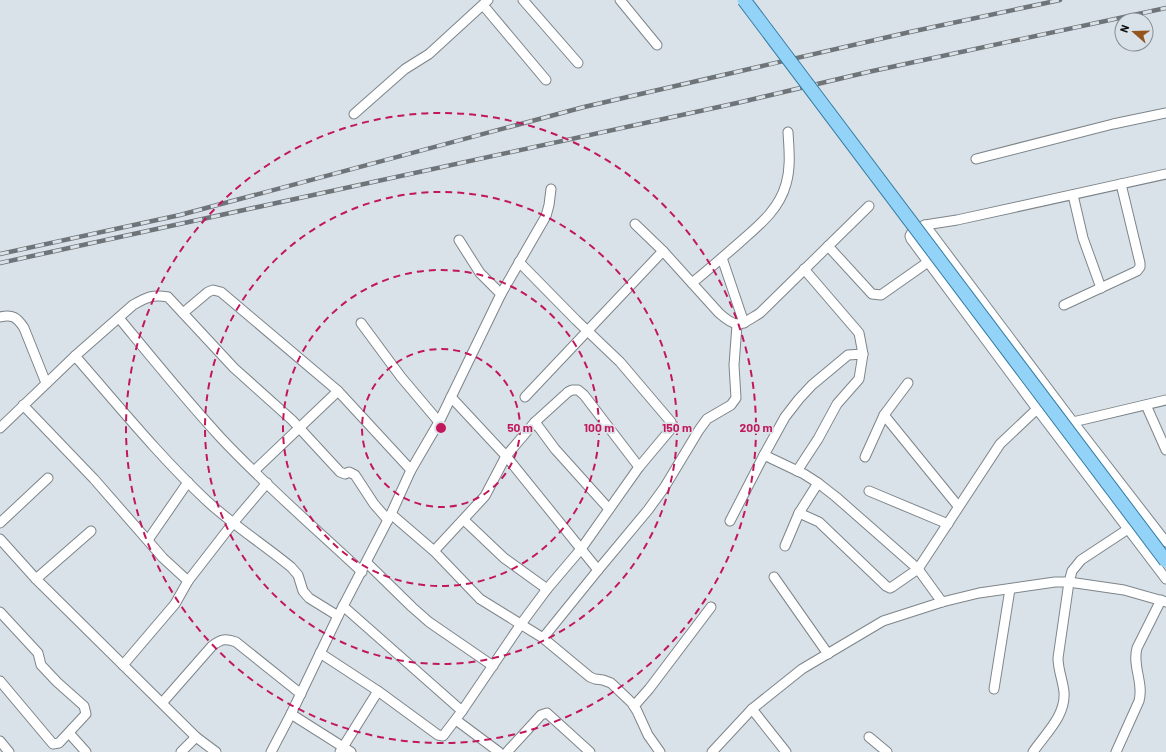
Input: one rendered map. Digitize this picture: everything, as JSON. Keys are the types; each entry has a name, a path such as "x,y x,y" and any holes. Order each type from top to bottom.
{"main road":[{"path":"744,0 1166,561"}],"street":[{"path":"523,0 578,63"},
{"path":"620,0 657,45"},
{"path":"354,114 405,69 429,54 486,2 546,80"},
{"path":"976,159 1113,124 1166,113"},
{"path":"692,283 766,219 779,202 786,184 790,165 788,132"},
{"path":"1166,174 957,220 925,224 913,230 910,236 1037,409 1166,579"},
{"path":"1064,304 1137,271 1140,267 1121,184"},
{"path":"271,752 301,694 343,606 390,517 411,470 439,422 501,294 546,216 551,189"},
{"path":"1073,195 1087,253 1101,288"},
{"path":"635,224 663,251 719,314 729,322 741,324 760,313 869,206"},
{"path":"925,224 1073,422 1166,542"},
{"path":"460,240 480,273 501,294"},
{"path":"828,246 872,294 881,295 928,262"},
{"path":"525,397 663,251"},
{"path":"544,638 648,510 664,488 707,418 732,405 736,398 734,365 741,324 722,258"},
{"path":"320,653 443,736 447,733 521,624 547,589 581,549 639,467 670,430 672,424 620,362 519,262"},
{"path":"797,471 818,439 837,404 859,379 863,354 858,333 804,269"},
{"path":"183,313 208,292 213,290 221,292 338,391 411,470"},
{"path":"0,428 75,356 133,305 144,298 156,295 168,297 234,368 300,428 340,472 345,474 349,472 355,475 374,504 434,551 480,599 544,638 590,677 611,683 634,706 648,735 660,752"},
{"path":"0,317 8,315 20,322 24,328 46,383"},
{"path":"119,318 163,372 221,438 362,572"},
{"path":"362,323 401,377 439,422"},
{"path":"730,521 785,417 799,399 812,385 848,355 863,354"},
{"path":"75,356 151,444 188,482 233,523 291,567 298,575 303,591 309,598 338,616"},
{"path":"865,457 884,415 908,383"},
{"path":"434,551 485,496 506,456 535,422 572,390 578,390 584,395 639,467"},
{"path":"254,471 338,391"},
{"path":"450,397 506,456 598,570"},
{"path":"1055,433 1073,422 1166,400"},
{"path":"23,405 94,479 163,558 188,581"},
{"path":"1146,405 1166,450"},
{"path":"799,513 819,522 888,588 892,587 918,569 1000,444 1037,409"},
{"path":"884,415 958,506"},
{"path":"535,422 555,449 609,509"},
{"path":"764,455 818,482 918,569 942,602"},
{"path":"0,523 48,478"},
{"path":"148,540 188,482"},
{"path":"786,546 799,513 818,482"},
{"path":"123,665 175,604 188,581 233,523 267,483"},
{"path":"869,491 948,524"},
{"path":"464,520 504,558 547,589"},
{"path":"1033,752 1059,717 1063,705 1064,693 1058,658 1069,582 1072,571 1081,560 1128,529"},
{"path":"36,579 91,531"},
{"path":"2,545 196,737 216,752"},
{"path":"367,562 412,608 429,622 493,666"},
{"path":"774,577 828,654"},
{"path":"712,752 752,709 802,669 883,621 942,602 979,593 1054,582 1069,582 1124,590 1163,601 1137,648 1135,662 1141,694 1116,752"},
{"path":"994,689 1010,589"},
{"path":"343,606 462,711"},
{"path":"634,706 654,683 712,607"},
{"path":"0,612 38,653 41,665 57,682 84,706 86,714 59,743 53,744 0,681"},
{"path":"162,703 212,646 220,640 227,638 236,642 301,694"},
{"path":"291,714 345,750 378,691"},
{"path":"752,709 786,752"},
{"path":"507,752 542,715 547,713 589,752"},
{"path":"456,720 499,752"},
{"path":"69,733 86,752"},
{"path":"180,752 196,737"},
{"path":"868,737 887,752"},
{"path":"0,741 9,752"}],"railway":[{"path":"0,254 180,215 584,107 910,32 1060,0"},
{"path":"0,263 1166,8"}]}
